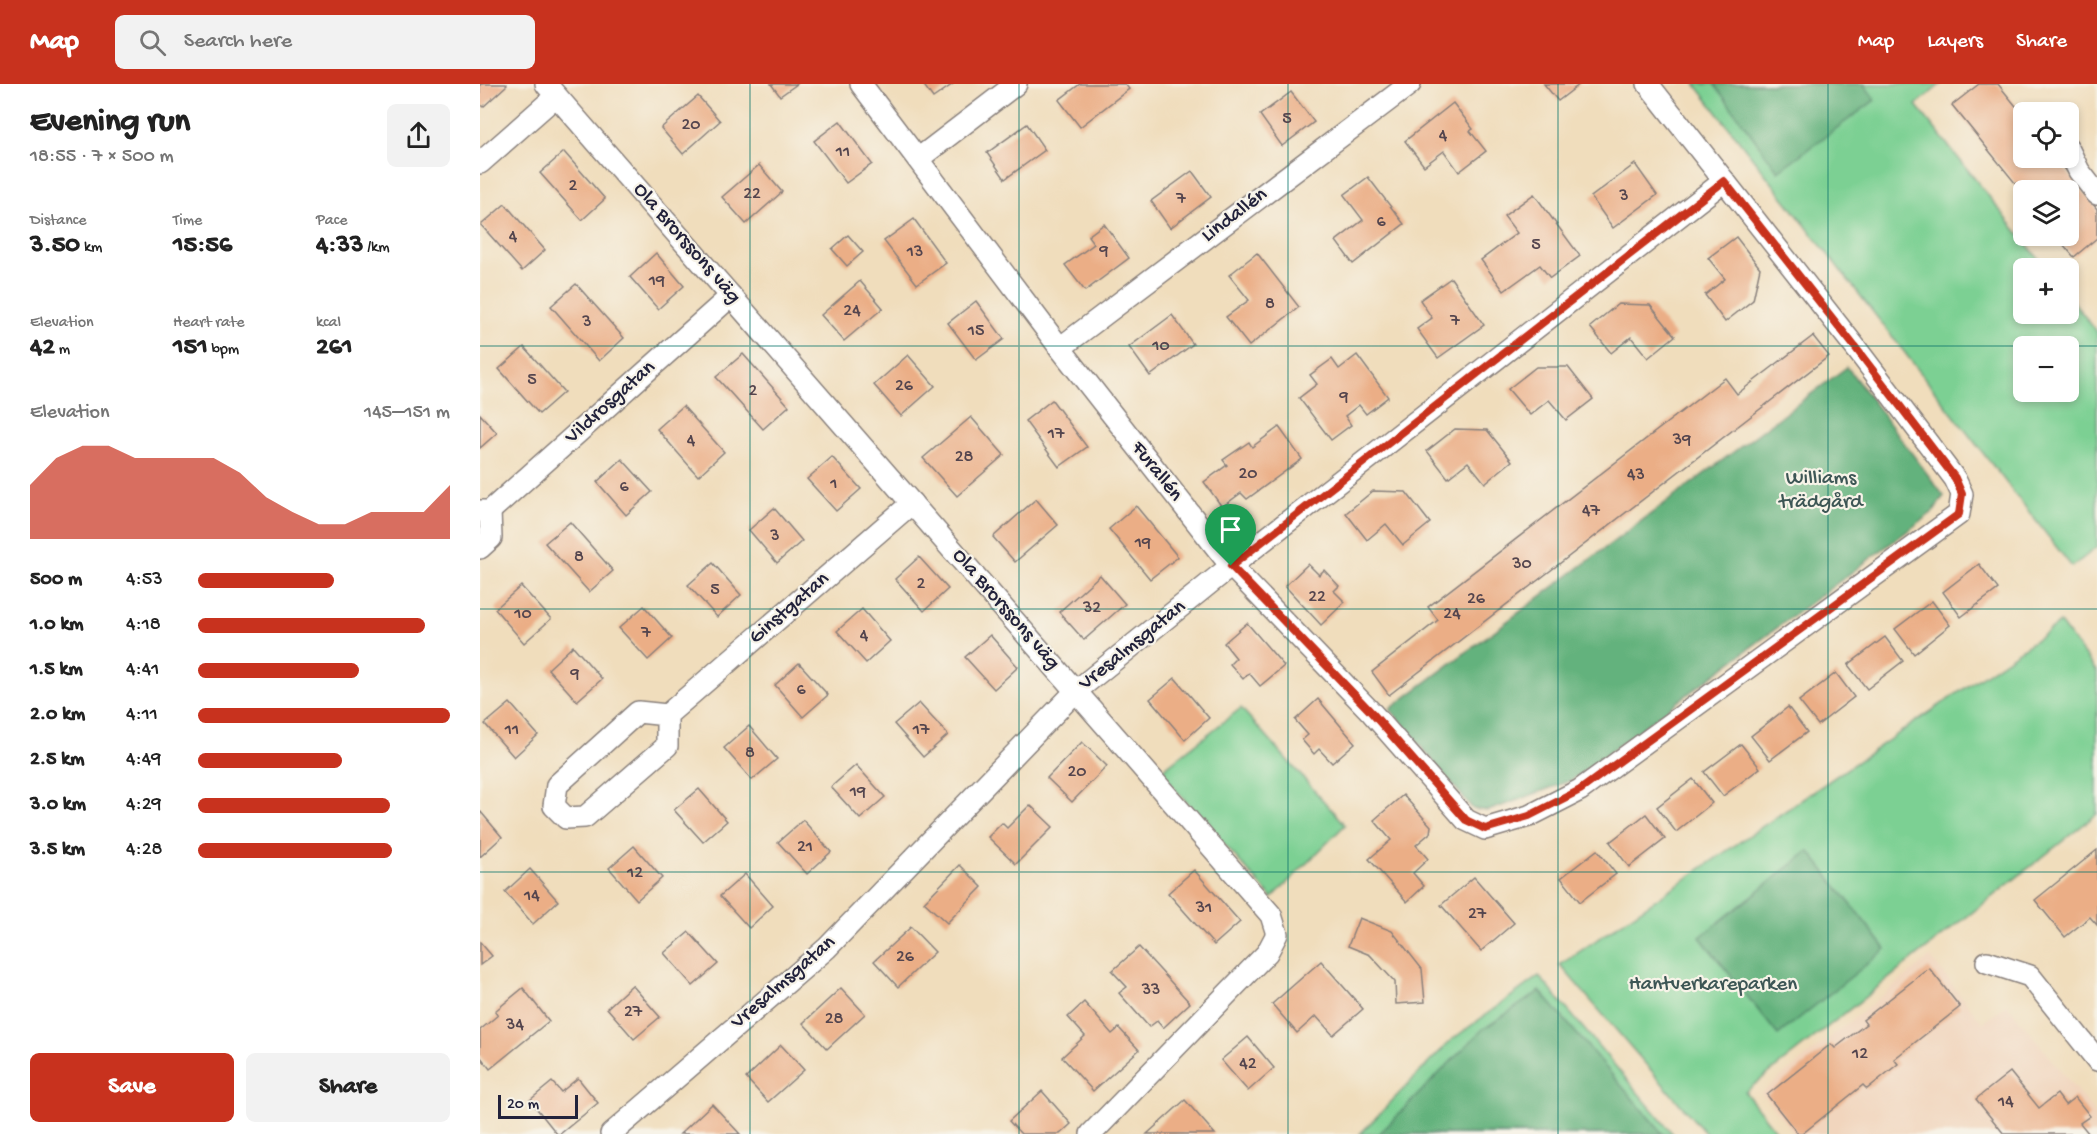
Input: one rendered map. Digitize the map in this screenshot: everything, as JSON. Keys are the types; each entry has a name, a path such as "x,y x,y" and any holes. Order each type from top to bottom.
{"street":[{"name":"Furallén","path":"861,84 1060,348 1231,566 1372,713 1466,820 1485,829 1529,816 1580,790 1959,514 1962,494 1955,478 1724,181"},
{"path":"918,159 1016,84"},
{"name":"Lindallén","path":"1060,348 1410,84"},
{"path":"1648,84 1724,181"},
{"path":"480,163 551,90"},
{"name":"Ola Brorssons väg","path":"551,90 1271,915 1277,934 1267,953 1091,1134"},
{"path":"2078,168 2097,194"},
{"name":"Vresalmsgatan","path":"611,1134 827,948 1076,691 1231,566 1724,181"},
{"name":"Vildrosgatan","path":"480,548 491,538 485,511 731,296"},
{"name":"Ginstgatan","path":"667,715 912,503"},
{"path":"638,712 667,715 667,746 585,817 566,818 554,806 557,785 638,712"},
{"path":"1987,962 2030,976 2097,1060"}],"shaded area":[{"path":"1930,957 1983,1023 2007,1004 2097,1116 2097,1134 1794,1134 1761,1093"}],"green space":[{"path":"1695,84 1941,84 1916,105 2013,227 2013,246 2028,246 2038,258 2013,258 2013,324 2079,324 2079,309 2097,332 2097,547 2072,567"},
{"path":"1714,84 1864,84 1875,100 1778,171"},
{"name":"Williams trädgård","path":"1847,367 1944,496 1933,512 1572,780 1488,811 1473,809 1390,709"},
{"name":"Hantverkareparken","path":"2060,623 2097,672 2097,814 1745,1092 1778,1134 1706,1134 1560,965"},
{"path":"1241,708 1345,825 1272,898 1160,772"},
{"path":"1809,851 1886,949 1778,1035 1700,937"},
{"name":"Hantverkareparken","path":"1539,976 1673,1134 1360,1134 1450,1041"},
{"name":"Hantverkareparken","path":"1540,991 1663,1134 1379,1134 1482,1030"}],"building":[{"path":"480,84 507,85 483,107 480,104"},
{"path":"771,84 797,84 780,96"},
{"path":"923,84 953,84 933,98"},
{"path":"1080,84 1125,84 1129,89 1080,127 1059,100"},
{"path":"1544,84 1580,84 1558,101"},
{"path":"1979,84 1998,84 2013,102 2013,168 2064,168 2074,180 2013,180 1952,105"},
{"path":"1291,92 1314,122 1282,146 1260,115"},
{"path":"698,96 720,121 683,154 661,128"},
{"path":"1453,103 1473,129 1470,131 1486,151 1459,172 1444,151 1424,166 1405,141"},
{"path":"840,121 872,164 846,183 814,141"},
{"path":"1027,124 1045,150 1005,179 987,153"},
{"path":"564,152 605,199 582,220 540,173"},
{"path":"1635,164 1657,195 1613,228 1591,197"},
{"path":"759,165 782,192 746,224 722,197"},
{"path":"1192,171 1211,197 1170,228 1151,201"},
{"path":"1368,177 1404,224 1353,264 1336,241 1363,220 1344,195"},
{"path":"2079,187 2097,209 2097,238 2074,257 2065,246 2079,246"},
{"path":"1534,194 1580,256 1550,278 1540,265 1504,291 1481,260 1517,233 1504,216"},
{"path":"505,204 545,250 522,271 481,225"},
{"path":"914,219 946,263 917,284 884,241"},
{"path":"1104,224 1129,258 1085,291 1065,265 1094,244 1088,236"},
{"path":"848,235 863,252 847,266 832,249"},
{"path":"1736,237 1760,268 1753,300 1725,322 1705,295 1725,279 1708,258"},
{"path":"656,253 684,286 658,309 630,277"},
{"path":"1257,253 1299,307 1249,346 1226,317 1249,300 1229,275"},
{"path":"1451,278 1484,325 1438,358 1417,329 1432,318 1420,300"},
{"path":"860,281 883,308 844,341 821,315"},
{"path":"576,284 624,338 599,361 551,306"},
{"path":"976,301 1004,339 976,360 948,323"},
{"path":"1618,304 1650,305 1675,336 1648,358 1631,337 1611,353 1590,327"},
{"path":"1172,315 1193,344 1150,376 1129,347"},
{"path":"1813,336 1829,356 1389,695 1372,672 1438,620 1428,607 1725,378 1737,394"},
{"path":"524,347 564,392 539,414 499,369"},
{"path":"743,354 789,406 763,429 716,377"},
{"path":"908,355 935,386 901,416 874,385"},
{"path":"1357,355 1388,397 1366,414 1359,405 1345,416 1351,425 1331,440 1299,398 1317,384 1310,375 1332,359 1339,369"},
{"path":"1536,367 1568,367 1593,399 1566,420 1549,400 1530,415 1508,389"},
{"path":"1052,400 1087,447 1059,467 1025,421"},
{"path":"683,406 724,452 698,476 657,429"},
{"path":"480,414 497,433 480,448"},
{"path":"971,417 1004,455 957,496 923,458"},
{"path":"1279,427 1302,459 1247,499 1241,493 1222,507 1204,482 1227,465 1223,460 1249,442 1252,447"},
{"path":"1455,429 1487,430 1512,461 1485,483 1468,462 1448,478 1427,451"},
{"path":"832,457 861,489 836,511 807,479"},
{"path":"622,459 652,492 626,515 597,482"},
{"path":"1373,491 1406,492 1430,523 1403,545 1386,524 1367,540 1346,513"},
{"path":"1036,499 1058,525 1015,562 993,537"},
{"path":"1136,506 1178,557 1150,579 1109,529"},
{"path":"774,508 802,541 777,563 749,530"},
{"path":"570,522 613,571 589,592 545,543"},
{"path":"919,557 948,589 924,611 895,579"},
{"path":"713,563 741,595 717,617 688,585"},
{"path":"1308,564 1319,575 1324,570 1339,586 1334,591 1345,602 1321,625 1285,586"},
{"path":"1979,564 1998,589 1961,617 1943,592"},
{"path":"1100,575 1125,604 1084,640 1059,612"},
{"path":"521,586 551,619 524,643 495,609"},
{"path":"1932,601 1950,625 1914,654 1895,629"},
{"path":"644,606 672,638 648,660 619,628"},
{"path":"862,609 890,641 866,663 837,631"},
{"path":"1247,623 1284,666 1260,686 1249,673 1243,679 1230,664 1236,658 1224,643"},
{"path":"990,635 1018,667 994,689 965,657"},
{"path":"1885,637 1903,661 1867,689 1848,665"},
{"path":"573,646 602,679 577,701 548,669"},
{"path":"799,663 828,695 803,717 775,685"},
{"path":"1836,673 1854,697 1818,725 1799,701"},
{"path":"1175,678 1209,718 1185,740 1150,699"},
{"path":"1318,699 1355,743 1332,763 1319,749 1314,754 1302,740 1308,735 1295,720"},
{"path":"510,703 538,735 514,757 485,724"},
{"path":"919,703 948,735 923,757 894,724"},
{"path":"1788,707 1807,732 1770,760 1751,736"},
{"path":"749,726 777,759 752,780 724,748"},
{"path":"1082,742 1107,766 1072,802 1047,778"},
{"path":"1741,744 1760,768 1723,796 1704,772"},
{"path":"856,765 885,797 860,819 831,787"},
{"path":"1693,779 1712,803 1676,832 1657,807"},
{"path":"699,789 727,821 703,842 674,810"},
{"path":"1403,795 1431,826 1430,833 1416,845 1428,859 1413,873 1424,886 1407,902 1369,859 1391,840 1374,820"},
{"path":"1030,805 1053,827 1016,864 988,837 1002,823 1007,828"},
{"path":"480,811 502,837 480,857"},
{"path":"1646,814 1665,839 1629,867 1610,842"},
{"path":"803,820 831,852 807,874 778,842"},
{"path":"634,846 662,878 637,900 609,868"},
{"path":"1597,850 1616,874 1580,902 1561,878"},
{"path":"2097,850 2097,925 2090,917 2065,937 2035,900"},
{"path":"960,865 982,887 947,923 924,902"},
{"path":"530,869 558,901 533,924 505,892"},
{"path":"1194,870 1240,922 1214,945 1168,893"},
{"path":"745,874 773,906 749,928 720,896"},
{"path":"1474,877 1514,923 1481,951 1441,905"},
{"path":"1359,918 1392,931 1422,969 1425,1002 1396,1004 1395,982 1370,955 1348,946"},
{"path":"911,927 935,952 898,987 874,961"},
{"path":"689,932 718,964 693,986 664,953"},
{"path":"480,942 492,956 480,965"},
{"path":"1139,947 1190,1003 1163,1028 1157,1021 1149,1027 1119,993 1127,987 1112,971"},
{"path":"1321,961 1363,1009 1333,1035 1316,1016 1297,1033 1272,1004"},
{"path":"1929,968 1960,1007 1894,1059 1898,1064 1867,1089 1863,1085 1802,1134 1798,1134 1767,1095 1831,1044 1835,1048 1866,1024 1863,1020"},
{"path":"632,985 660,1017 634,1039 607,1008"},
{"path":"523,988 549,1021 490,1069 480,1056 480,1030 498,1015 495,1011"},
{"path":"841,988 865,1014 827,1049 803,1023"},
{"path":"1084,1002 1112,1034 1119,1028 1139,1050 1093,1091 1062,1057 1085,1036 1068,1017"},
{"path":"1248,1037 1274,1068 1248,1091 1221,1060"},
{"path":"781,1045 804,1070 768,1102 746,1078"},
{"path":"2010,1072 2039,1108 2057,1094 2065,1105 2075,1097 2090,1116 2080,1123 2089,1134 2004,1134 1976,1099"},
{"path":"578,1078 598,1103 560,1134 557,1134 530,1100 552,1082 561,1092"},
{"path":"1042,1091 1071,1124 1060,1134 1021,1134 1009,1121"},
{"path":"1185,1100 1215,1134 1147,1134"},
{"path":"712,1104 740,1134 680,1134"}],"route":[{"path":"1724,181 1955,478 1962,494 1959,514 1580,790 1529,816 1485,829 1466,820 1372,713 1231,566 1724,181"}]}
